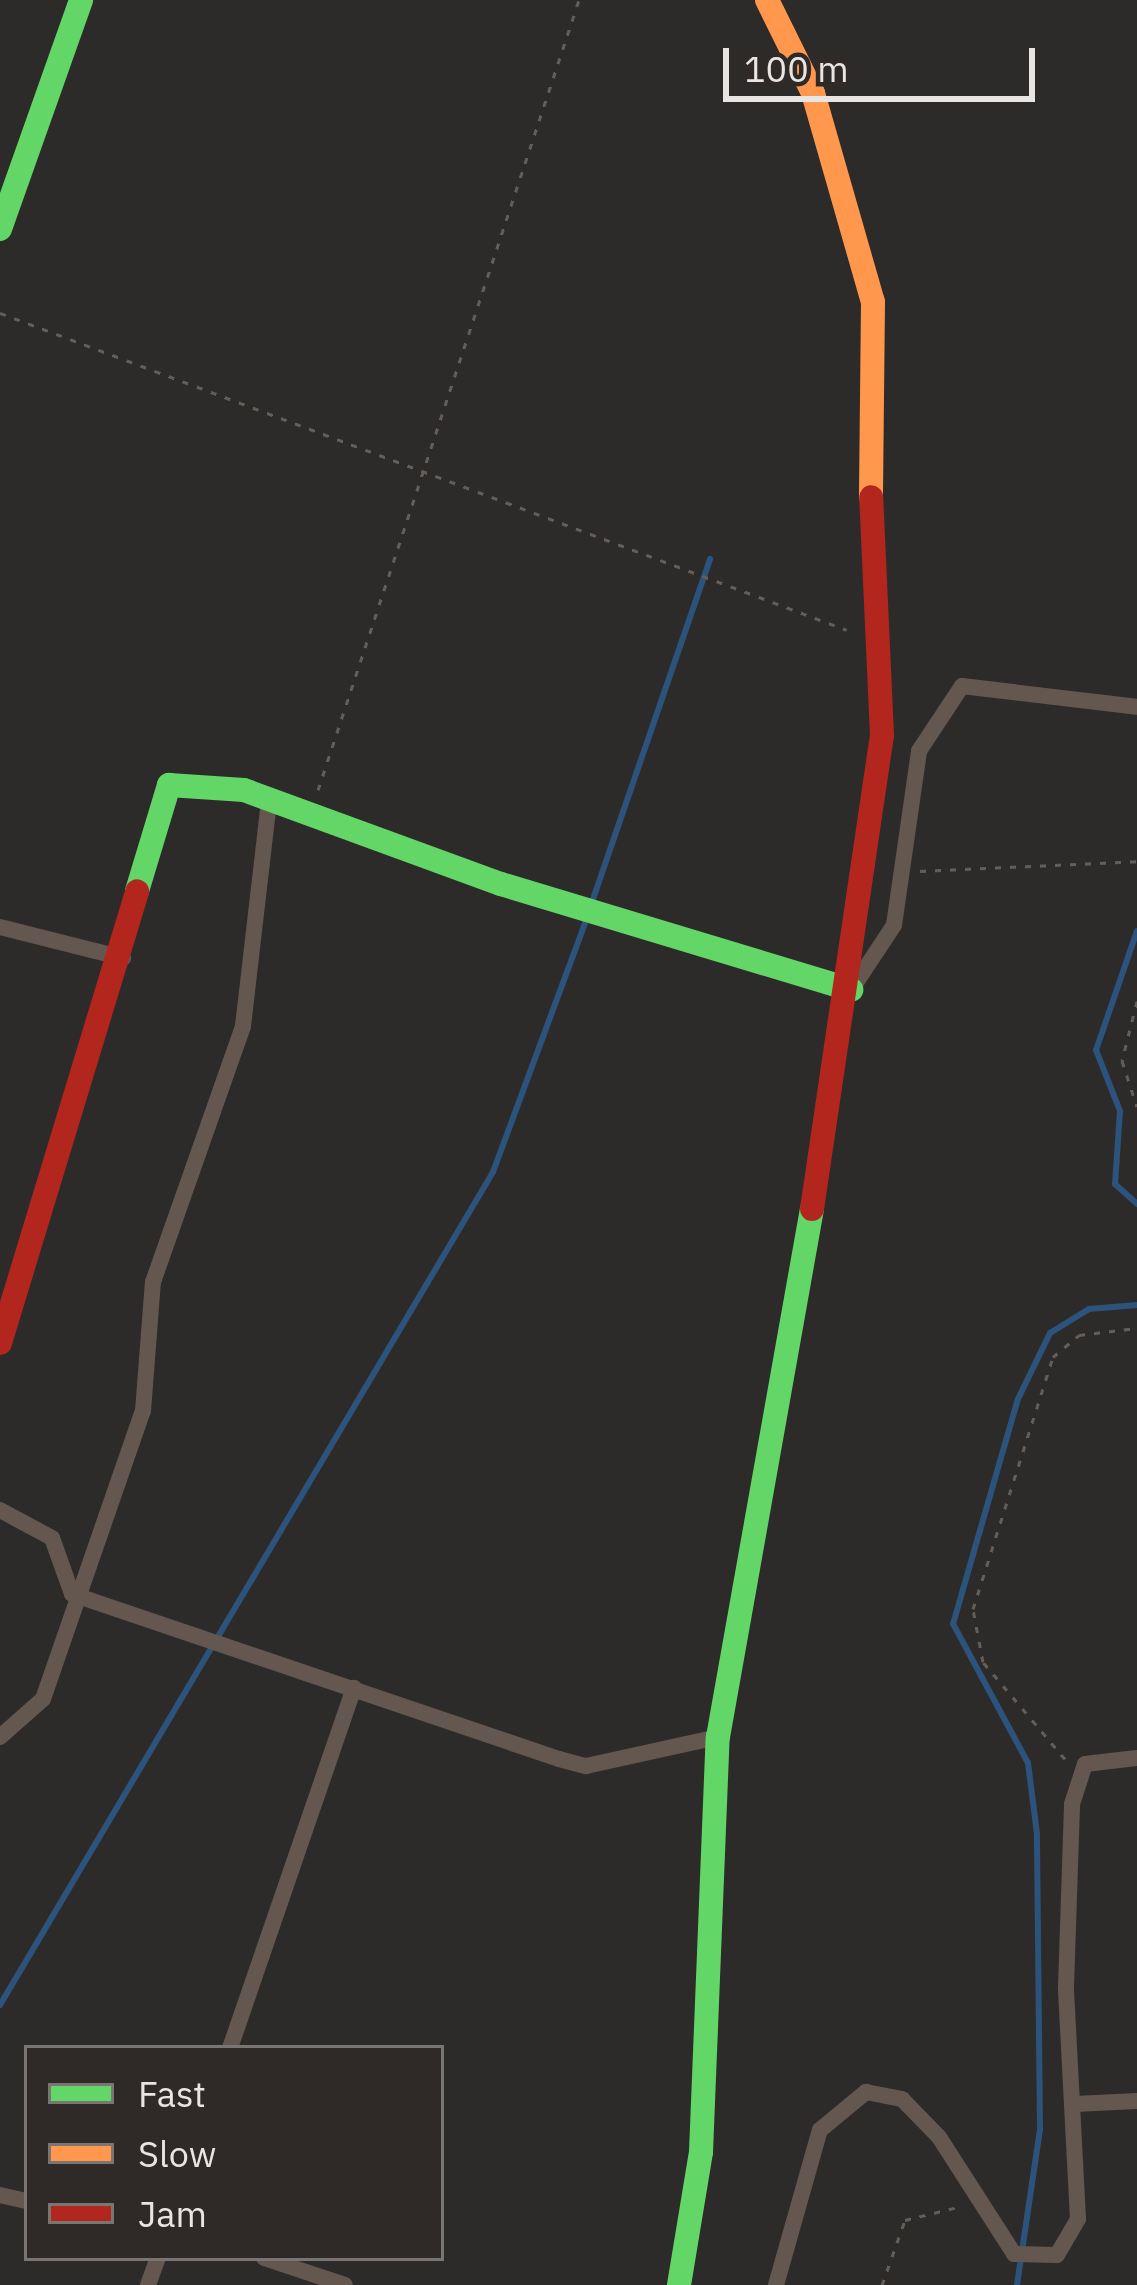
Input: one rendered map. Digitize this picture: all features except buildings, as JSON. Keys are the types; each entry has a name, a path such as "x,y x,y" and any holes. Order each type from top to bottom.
{"street":[{"path":"0,229 81,0"},
{"path":"679,2285 701,2152 718,1737 851,990 860,827 882,735 870,639 873,302 813,93 766,0"},
{"path":"851,990 883,953 903,865 920,751 962,686 1137,707"},
{"path":"0,1343 123,958 169,785 269,800 851,990"},
{"path":"0,1737 43,1699 72,1594 142,1412 153,1282 243,1026 269,800"},
{"path":"0,927 123,958"},
{"path":"0,1510 52,1538 72,1594"},
{"path":"72,1594 586,1766 718,1737"},
{"path":"231,2045 354,1688"},
{"path":"776,2285 820,2130 866,2092 902,2099 1014,2254 1057,2255 1078,2219 1064,1895 1085,1764 1137,1757"},
{"path":"1075,2104 1137,2101"},
{"path":"273,2261 346,2285"}],"path":[{"path":"310,814 579,0"},
{"path":"0,313 423,467 870,639"},
{"path":"903,865 991,876 1053,861 1137,861"},
{"path":"1137,1001 1122,1061 1137,1106"},
{"path":"1085,1764 1062,1758 983,1662 973,1609 1053,1357 1079,1335 1137,1328"},
{"path":"882,2285 905,2220 980,2206"}],"waterway":[{"path":"592,902 710,559"},
{"path":"0,2005 493,1172 588,915"},
{"path":"1137,931 1096,1050 1120,1111 1115,1184 1137,1204"},
{"path":"1017,2285 1040,2129 1037,1834 1028,1763 953,1624 1018,1399 1050,1333 1089,1309 1137,1305"}],"traffic: fast":[{"path":"0,229 81,0"},
{"path":"137,891 169,785 244,790 501,884 851,990"},
{"path":"679,2285 701,2152 718,1737 812,1209"}],"traffic: slow":[{"path":"767,0 813,93 873,302 871,497"}],"traffic: jam":[{"path":"812,1209 882,735 871,497"},
{"path":"0,1343 137,891"}]}
